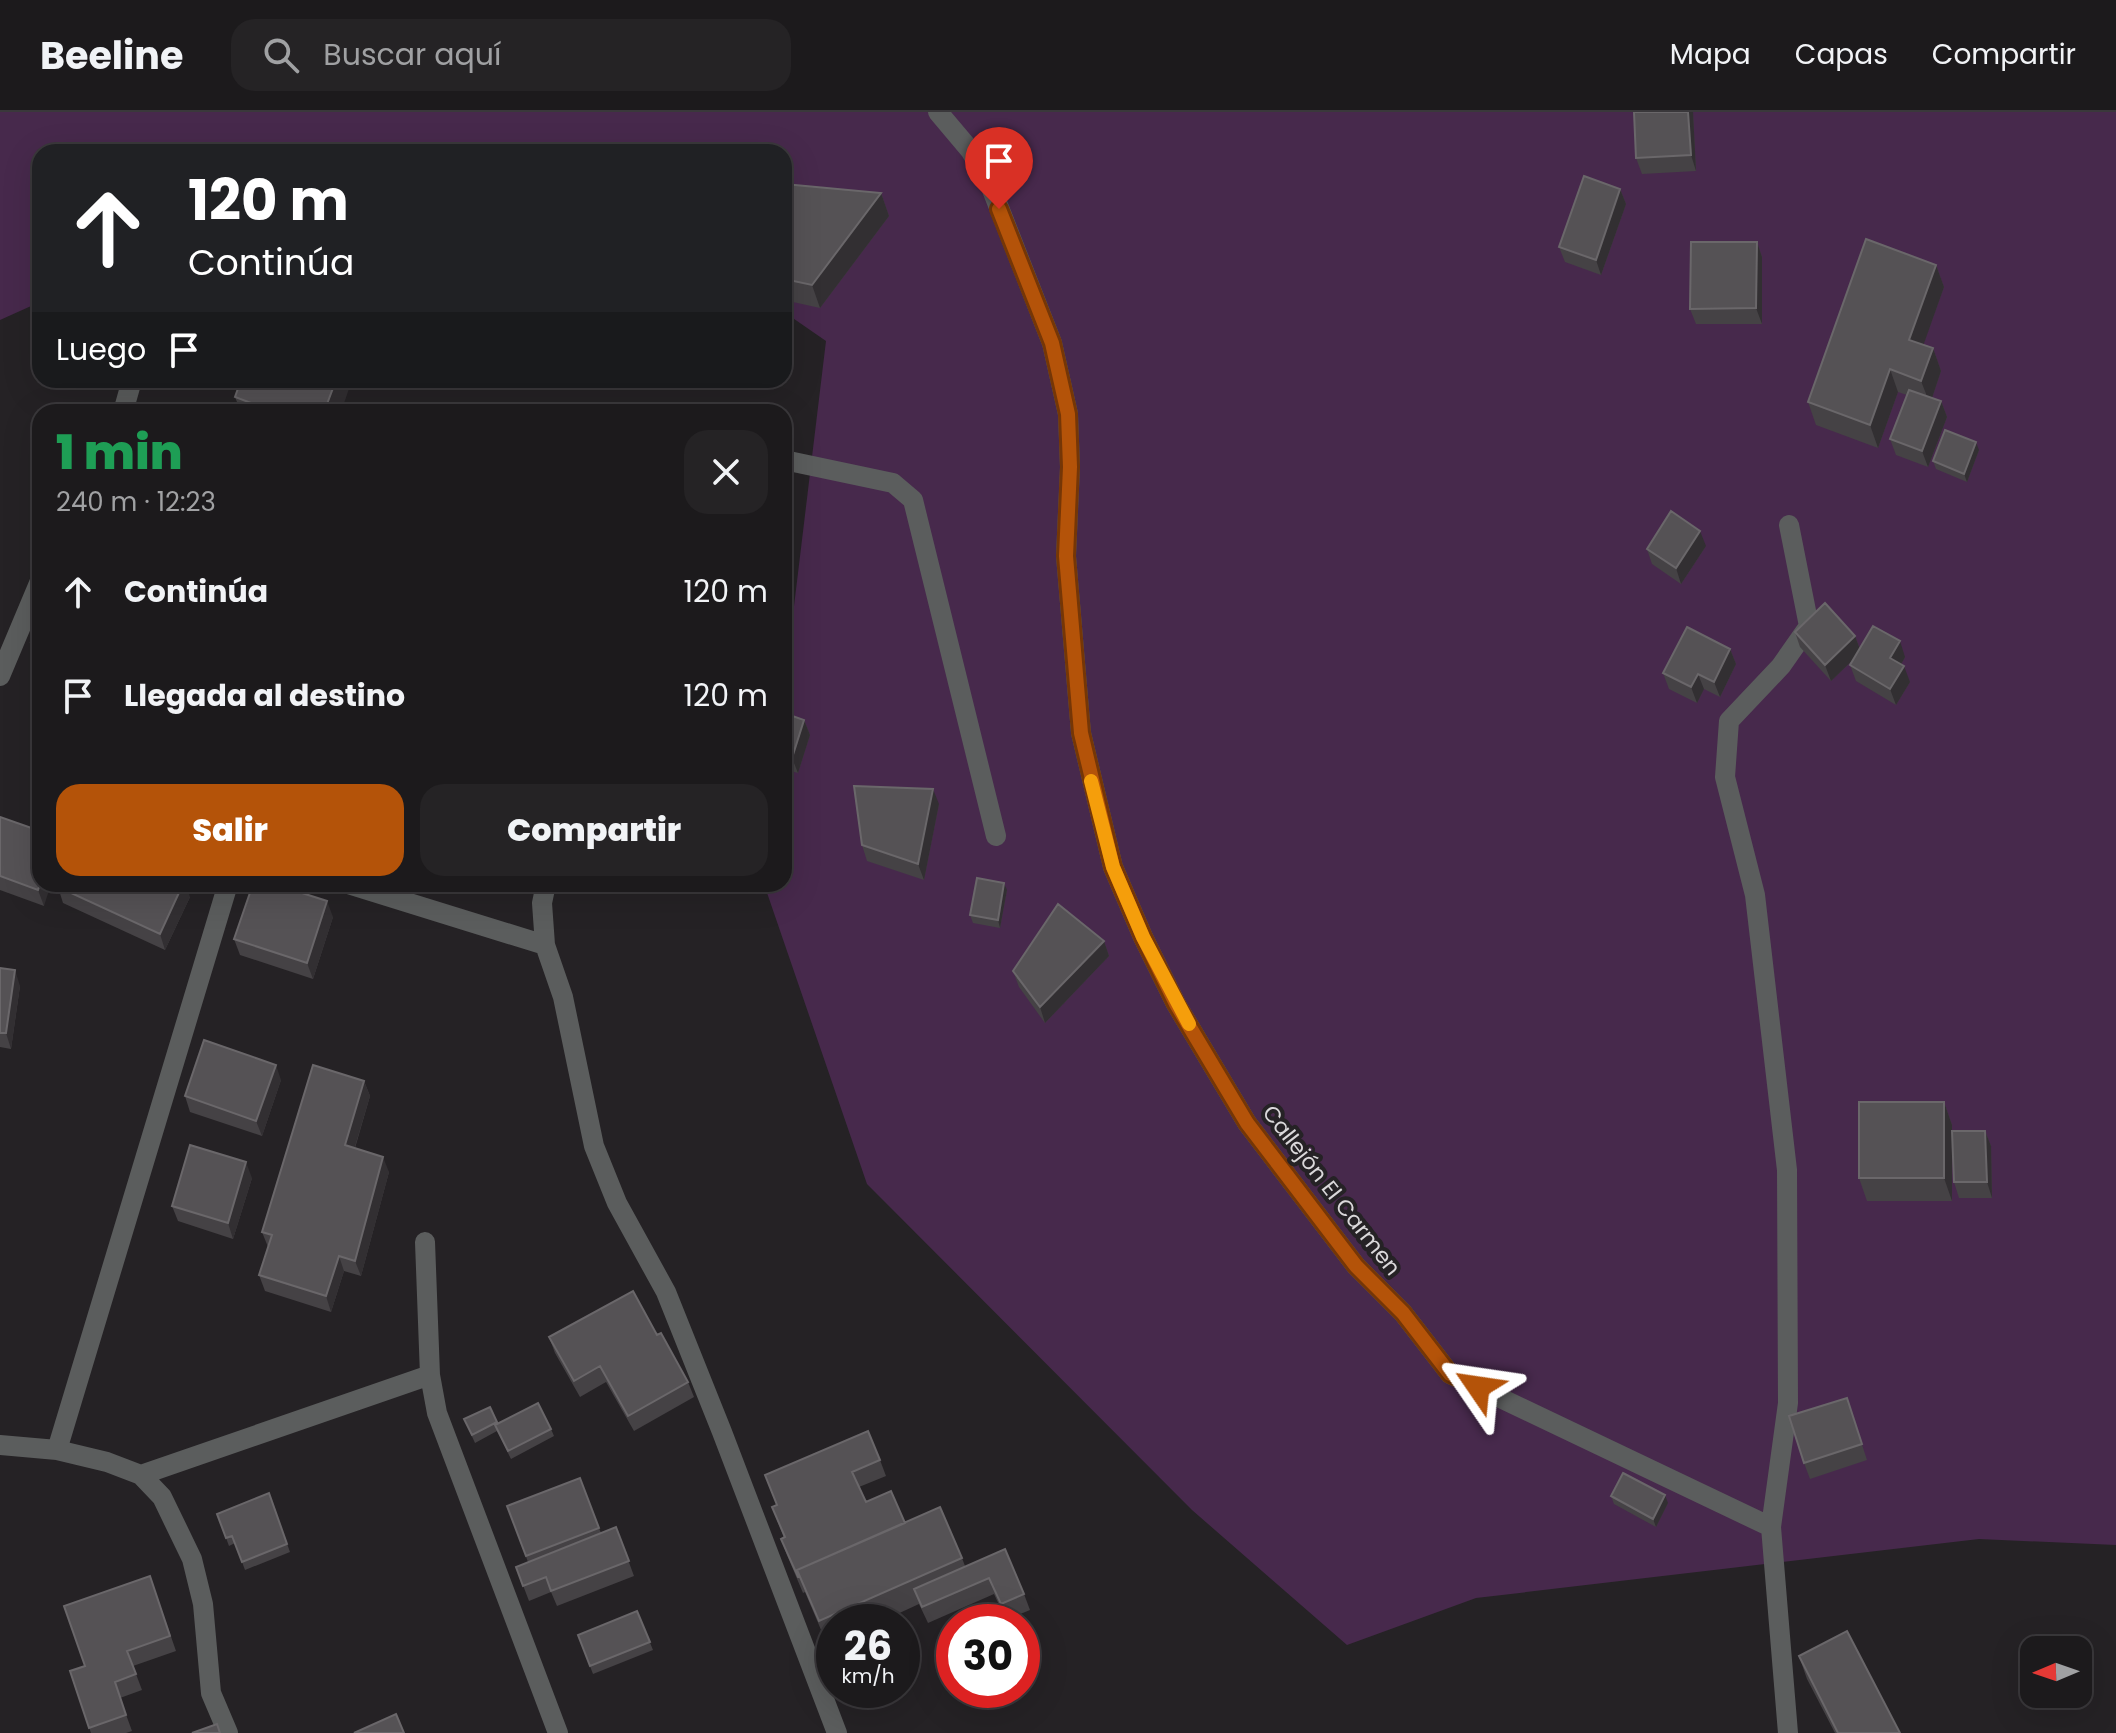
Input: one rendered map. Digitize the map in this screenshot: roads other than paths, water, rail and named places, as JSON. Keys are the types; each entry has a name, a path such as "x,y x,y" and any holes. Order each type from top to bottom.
{"street":[{"name":"Callejón El Carmen","path":"938,112 970,150 989,182 1052,343 1068,414 1070,467 1066,556 1081,733 1113,867 1176,1004 1247,1123 1356,1266 1403,1313 1450,1374 1771,1527"},
{"path":"792,462 893,483 913,500 996,836"},
{"path":"1788,1733 1771,1527 1788,1403 1787,1170 1755,895 1725,777 1729,721 1781,666 1809,626 1789,525"},
{"path":"0,676 32,600"},
{"path":"57,1450 226,892"},
{"path":"374,892 545,945"},
{"path":"544,892 542,903 545,945 563,997 594,1146 617,1203 666,1292 837,1733"},
{"path":"425,1242 430,1375 437,1413 558,1733"},
{"path":"141,1475 430,1375"},
{"path":"0,1445 57,1450 107,1462 141,1475 162,1497 192,1559 203,1604 211,1693 228,1733"}]}
